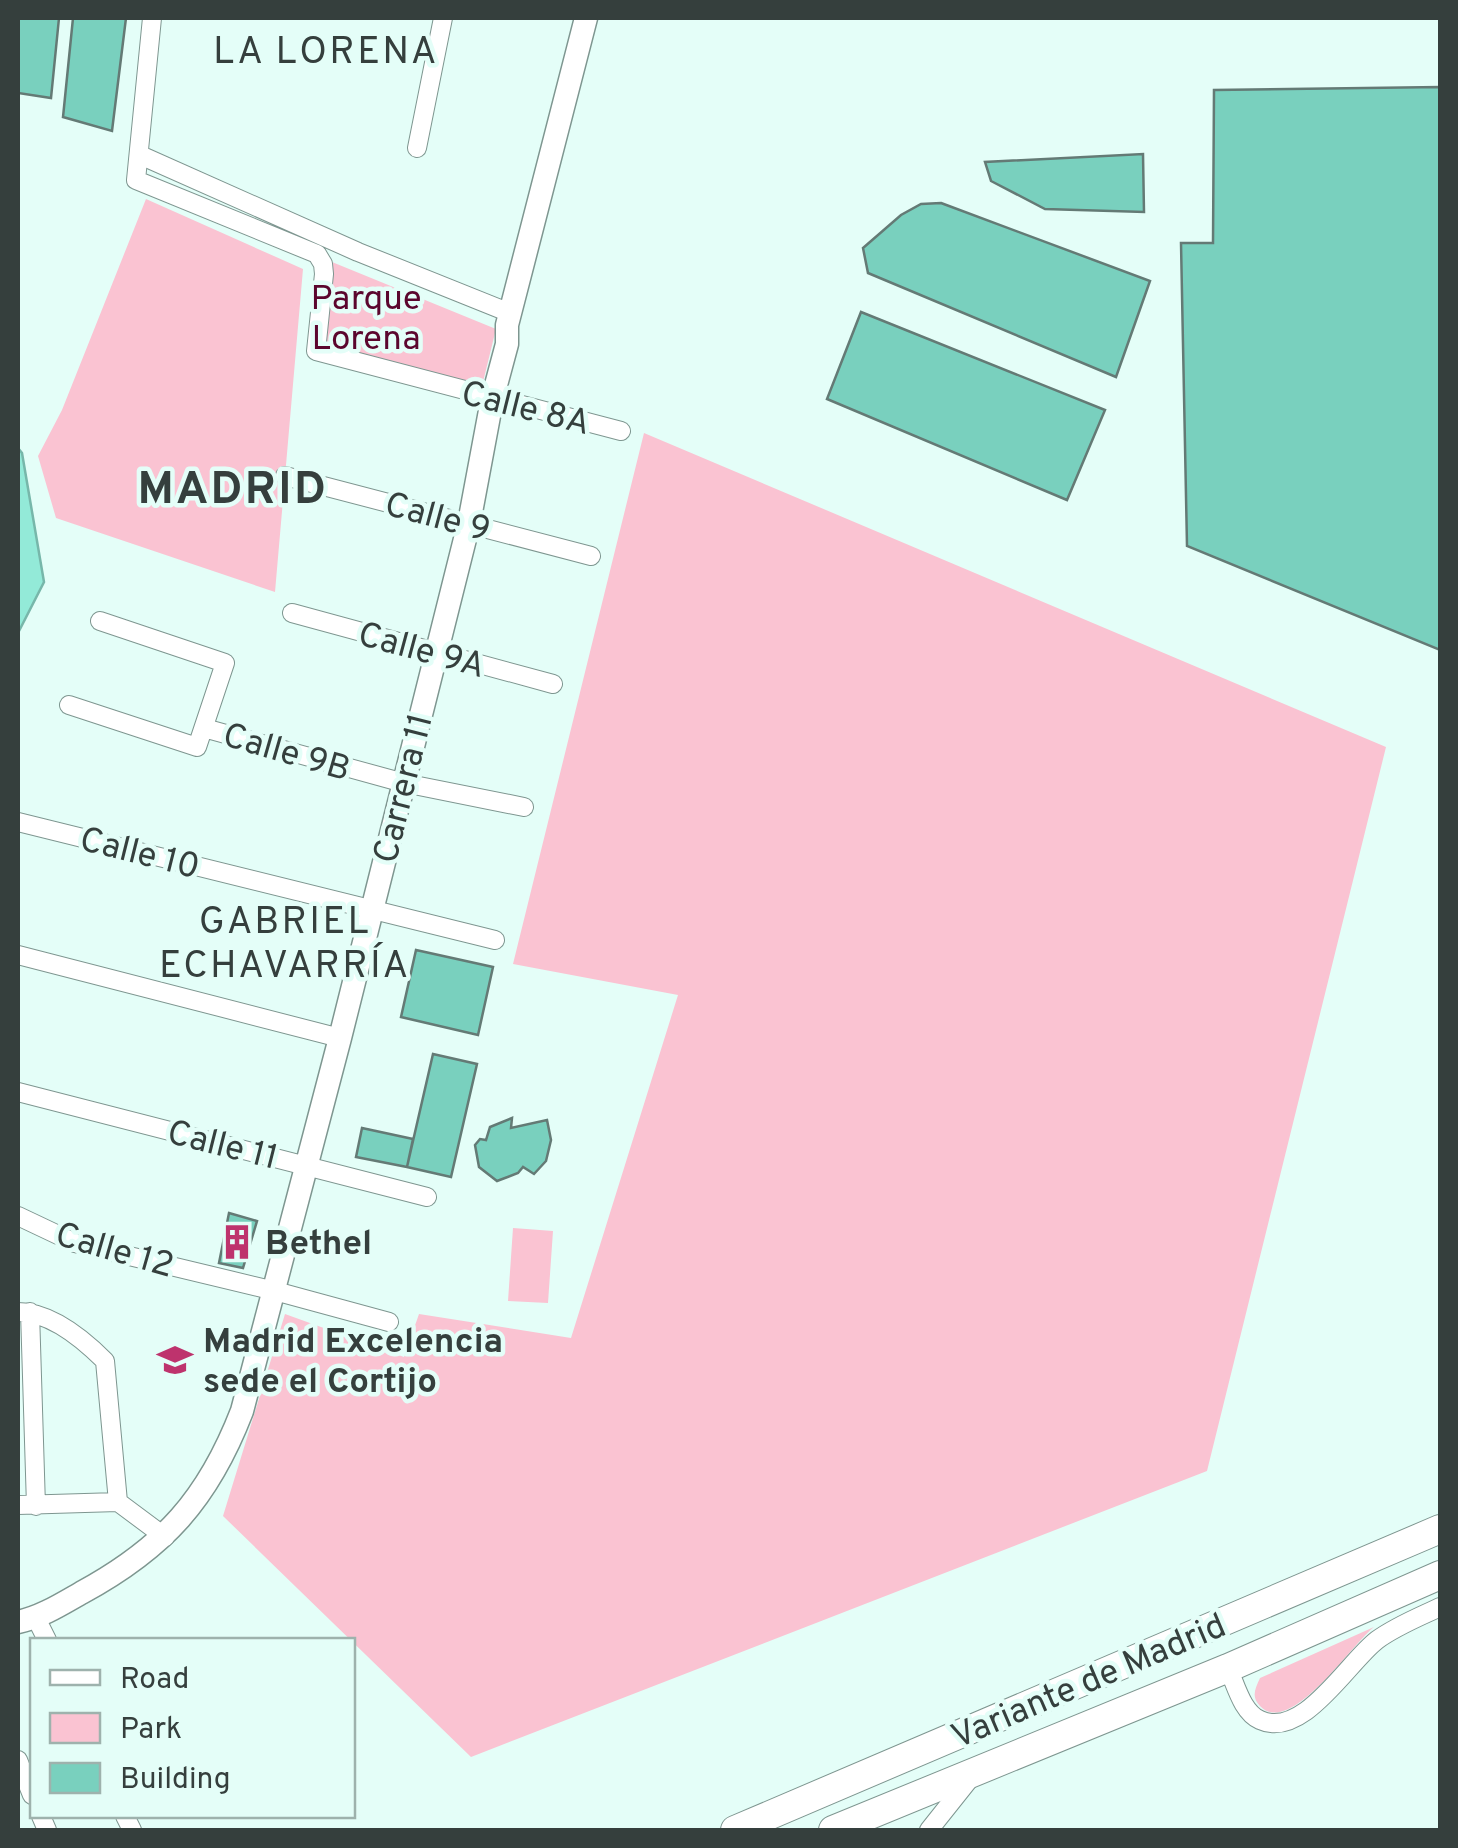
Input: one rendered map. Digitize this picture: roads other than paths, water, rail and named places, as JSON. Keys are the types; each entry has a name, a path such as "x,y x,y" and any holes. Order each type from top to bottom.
{"main road":[{"name":"Variante de Madrid","path":"735,1830 1440,1529"},
{"name":"Variante de Madrid","path":"833,1830 1228,1668 1440,1575"}],"street":[{"path":"152,18 140,155 358,252 510,312"},
{"path":"417,148 443,18"},
{"name":"Carrera 11","path":"27,1620 98,1584 165,1536 225,1456 242,1411 469,524 492,400 507,344 510,312 586,18"},
{"name":"Calle 8A","path":"140,155 136,180 317,254 324,264 324,274 316,350 621,432"},
{"name":"Calle 9","path":"286,476 591,556"},
{"name":"Calle 9A","path":"292,614 552,684"},
{"path":"100,622 225,664 204,728"},
{"name":"Calle 9B","path":"68,705 197,747 204,728 404,783 524,807"},
{"name":"Calle 10","path":"18,822 495,940"},
{"path":"18,955 340,1038"},
{"name":"Calle 11","path":"18,1092 428,1197"},
{"name":"Calle 12","path":"18,1216 76,1243 388,1322"},
{"path":"118,1502 105,1361 64,1328 24,1312 27,1506 118,1502 165,1536"},
{"path":"1228,1668 1246,1708 1261,1721 1283,1723 1305,1713 1378,1639 1440,1607"},
{"path":"18,1760 30,1789"},
{"path":"928,1830 978,1768"}],"place":[{"name":"Bethel","path":"237,1242"},
{"name":"Madrid Excelencia sede el Cortijo","path":"175,1360"}],"district":[{"name":"LA LORENA","path":"326,50"},
{"name":"MADRID","path":"233,487"},
{"name":"GABRIEL ECHAVARRÍA","path":"285,942"}],"park label":[{"name":"Parque Lorena","path":"366,317"}]}
